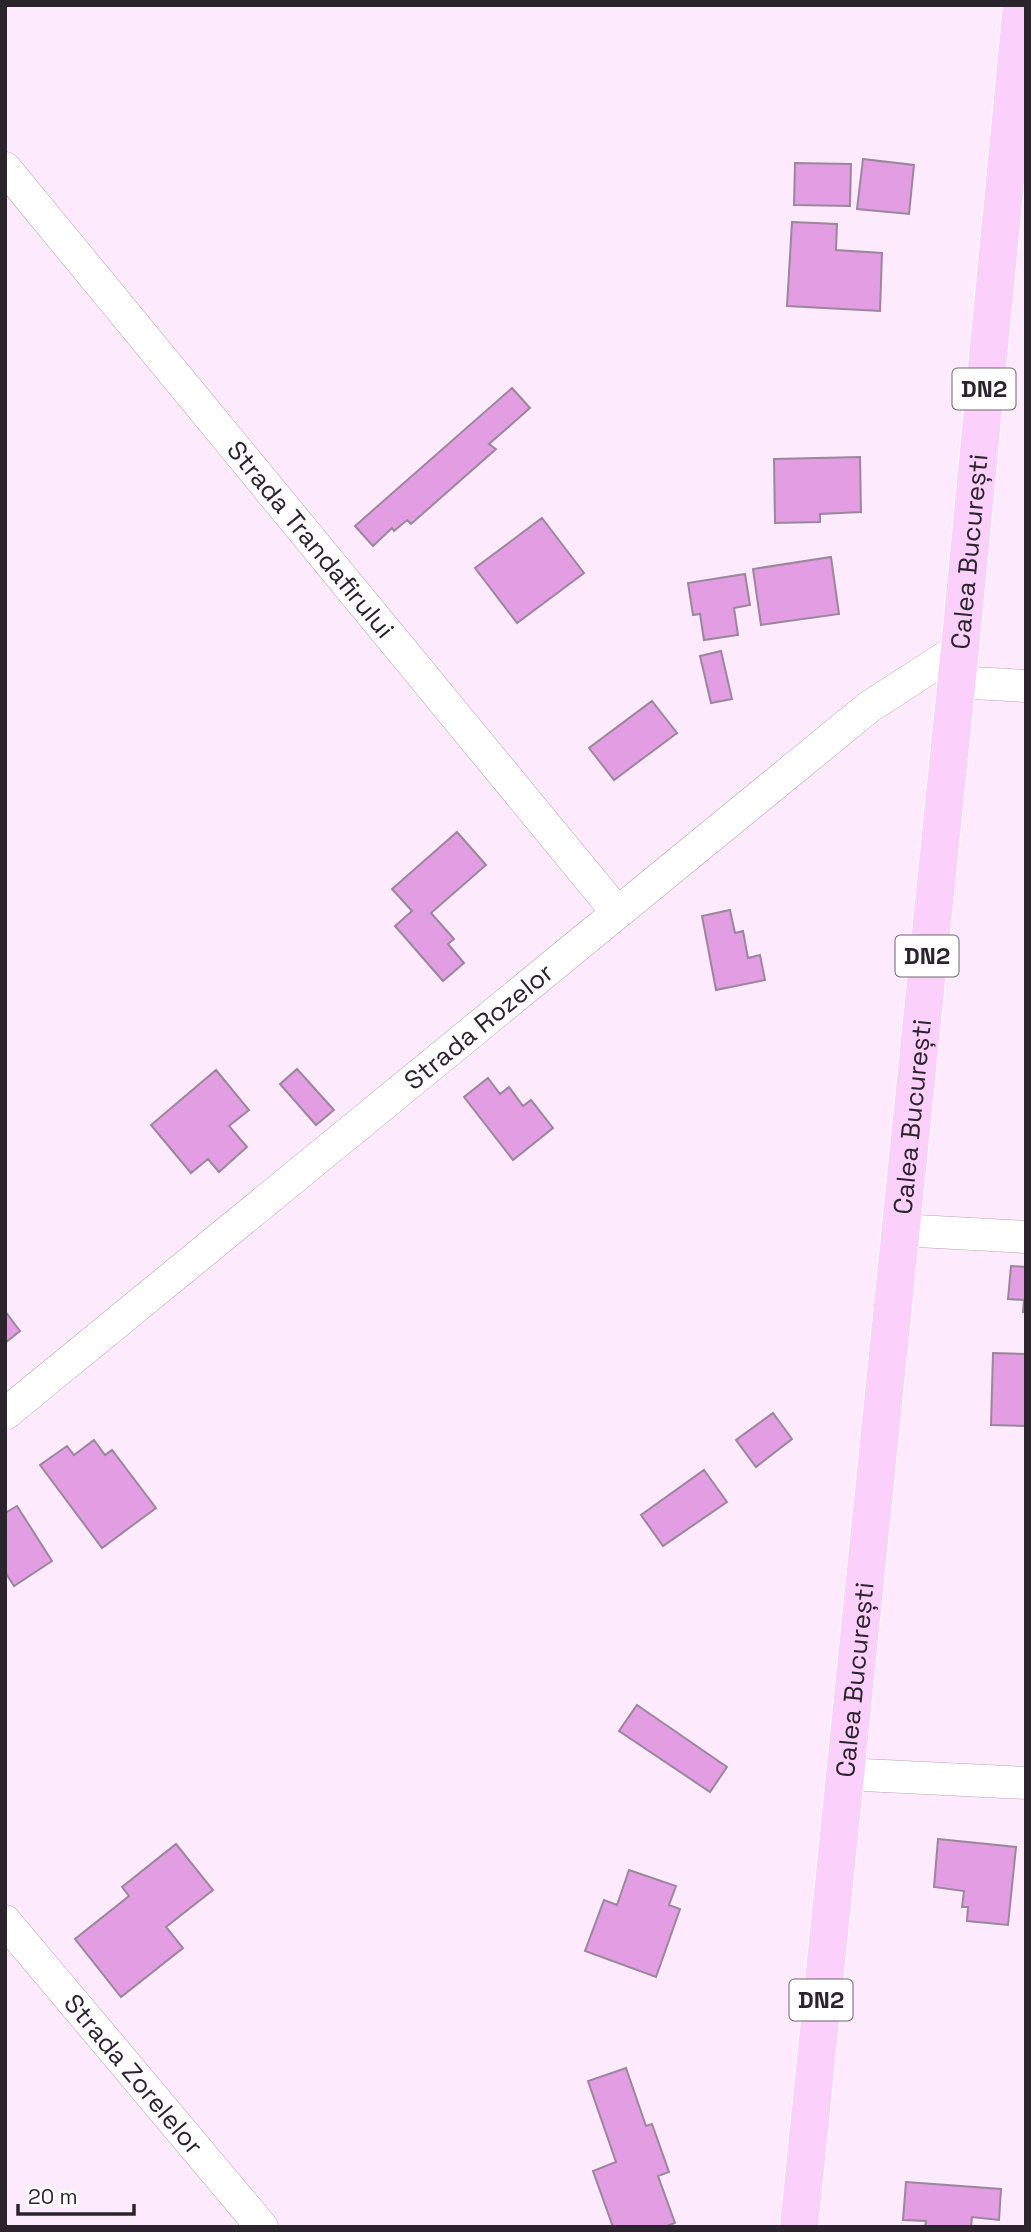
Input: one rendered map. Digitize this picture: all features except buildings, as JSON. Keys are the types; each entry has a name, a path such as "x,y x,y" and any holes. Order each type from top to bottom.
{"main road":[{"name":"Calea București","path":"799,2227 843,1774 958,665 1017,132 1022,5"}],"street":[{"name":"Strada Trandafirului","path":"5,168 617,912"},
{"path":"958,665 1026,686"},
{"name":"Strada Rozelor","path":"5,1414 869,707 958,665"},
{"path":"900,1230 1026,1237"},
{"path":"843,1774 1026,1783"},
{"name":"Strada Zorelelor","path":"5,1921 262,2227"}]}
